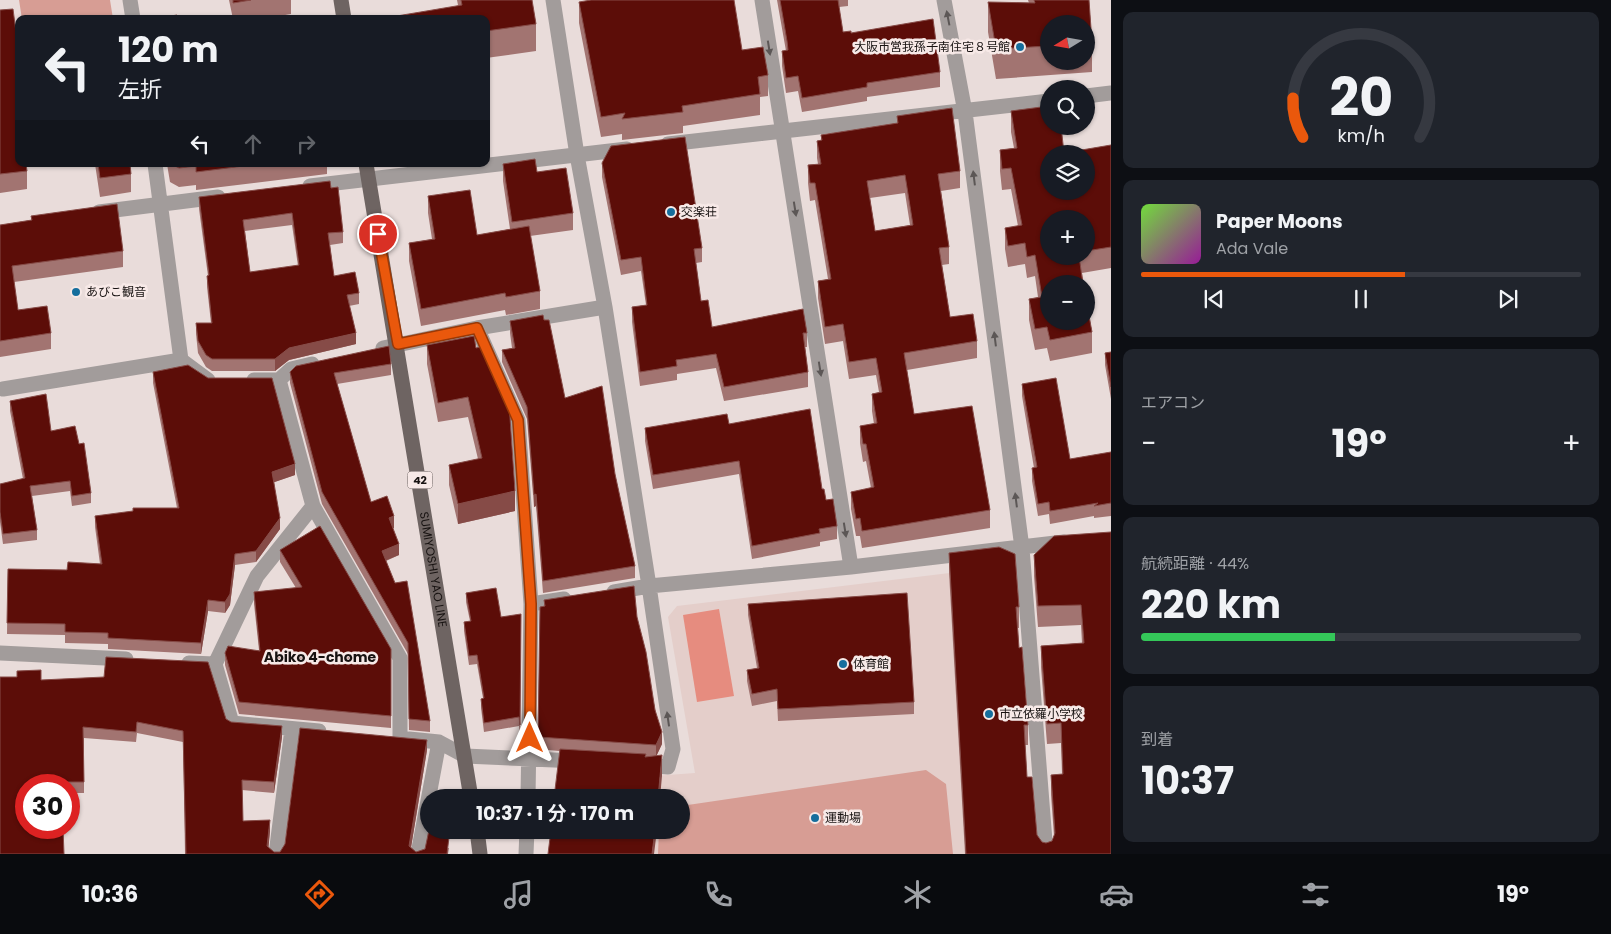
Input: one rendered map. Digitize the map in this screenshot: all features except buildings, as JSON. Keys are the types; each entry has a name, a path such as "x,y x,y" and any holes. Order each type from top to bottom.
{"main road":[{"path":"341,0 343,15"},
{"name":"SUMIYOSHI YAO LINE","path":"367,171 398,344 470,789"},
{"path":"478,839 480,854"}],"street":[{"path":"130,0 132,15"},
{"path":"554,0 577,155 605,307 673,749 668,767 628,764"},
{"path":"762,0 851,567"},
{"path":"944,0 965,112 1022,548 1046,854"},
{"path":"1095,95 1111,93"},
{"path":"490,162 577,155 1040,102"},
{"path":"155,167 181,360"},
{"path":"298,187 367,171 420,167"},
{"path":"85,214 229,196"},
{"path":"365,352 477,328 605,307"},
{"path":"477,328 518,420 531,604 528,789"},
{"path":"3,389 181,360 209,380 279,380 291,369 328,361"},
{"path":"279,380 313,506 400,658 400,738"},
{"path":"313,506 257,576 215,664 232,723 331,732"},
{"path":"600,594 649,586 851,567 1082,540"},
{"path":"531,604 580,597"},
{"path":"0,653 137,660"},
{"path":"176,662 215,664"},
{"path":"276,854 292,729"},
{"path":"381,737 439,742 465,756 589,762"},
{"path":"418,854 439,742"},
{"path":"526,854 527,839"}],"shaded area":[{"path":"19,0 110,0 112,15 21,15"},
{"path":"999,567 1031,854 550,854 552,839 690,839 690,789 558,789 558,783 695,773 668,617 677,606"},
{"path":"719,609 734,696 697,702 683,615"},
{"name":"運動場","path":"926,770 946,784 953,854 658,854 659,839 690,839 690,805"}],"place":[{"name":"大阪市営我孫子南住宅８号館","path":"1020,47"},
{"name":"交楽荘","path":"671,212"},
{"name":"あびこ観音","path":"76,292"},
{"name":"体育館","path":"843,664"},
{"name":"市立依羅小学校","path":"989,714"},
{"name":"運動場","path":"815,818"}],"district":[{"name":"Abiko 4-chome","path":"320,657"}],"route":[{"path":"378,234 398,344 477,328 518,420 531,604 530,738"}]}
